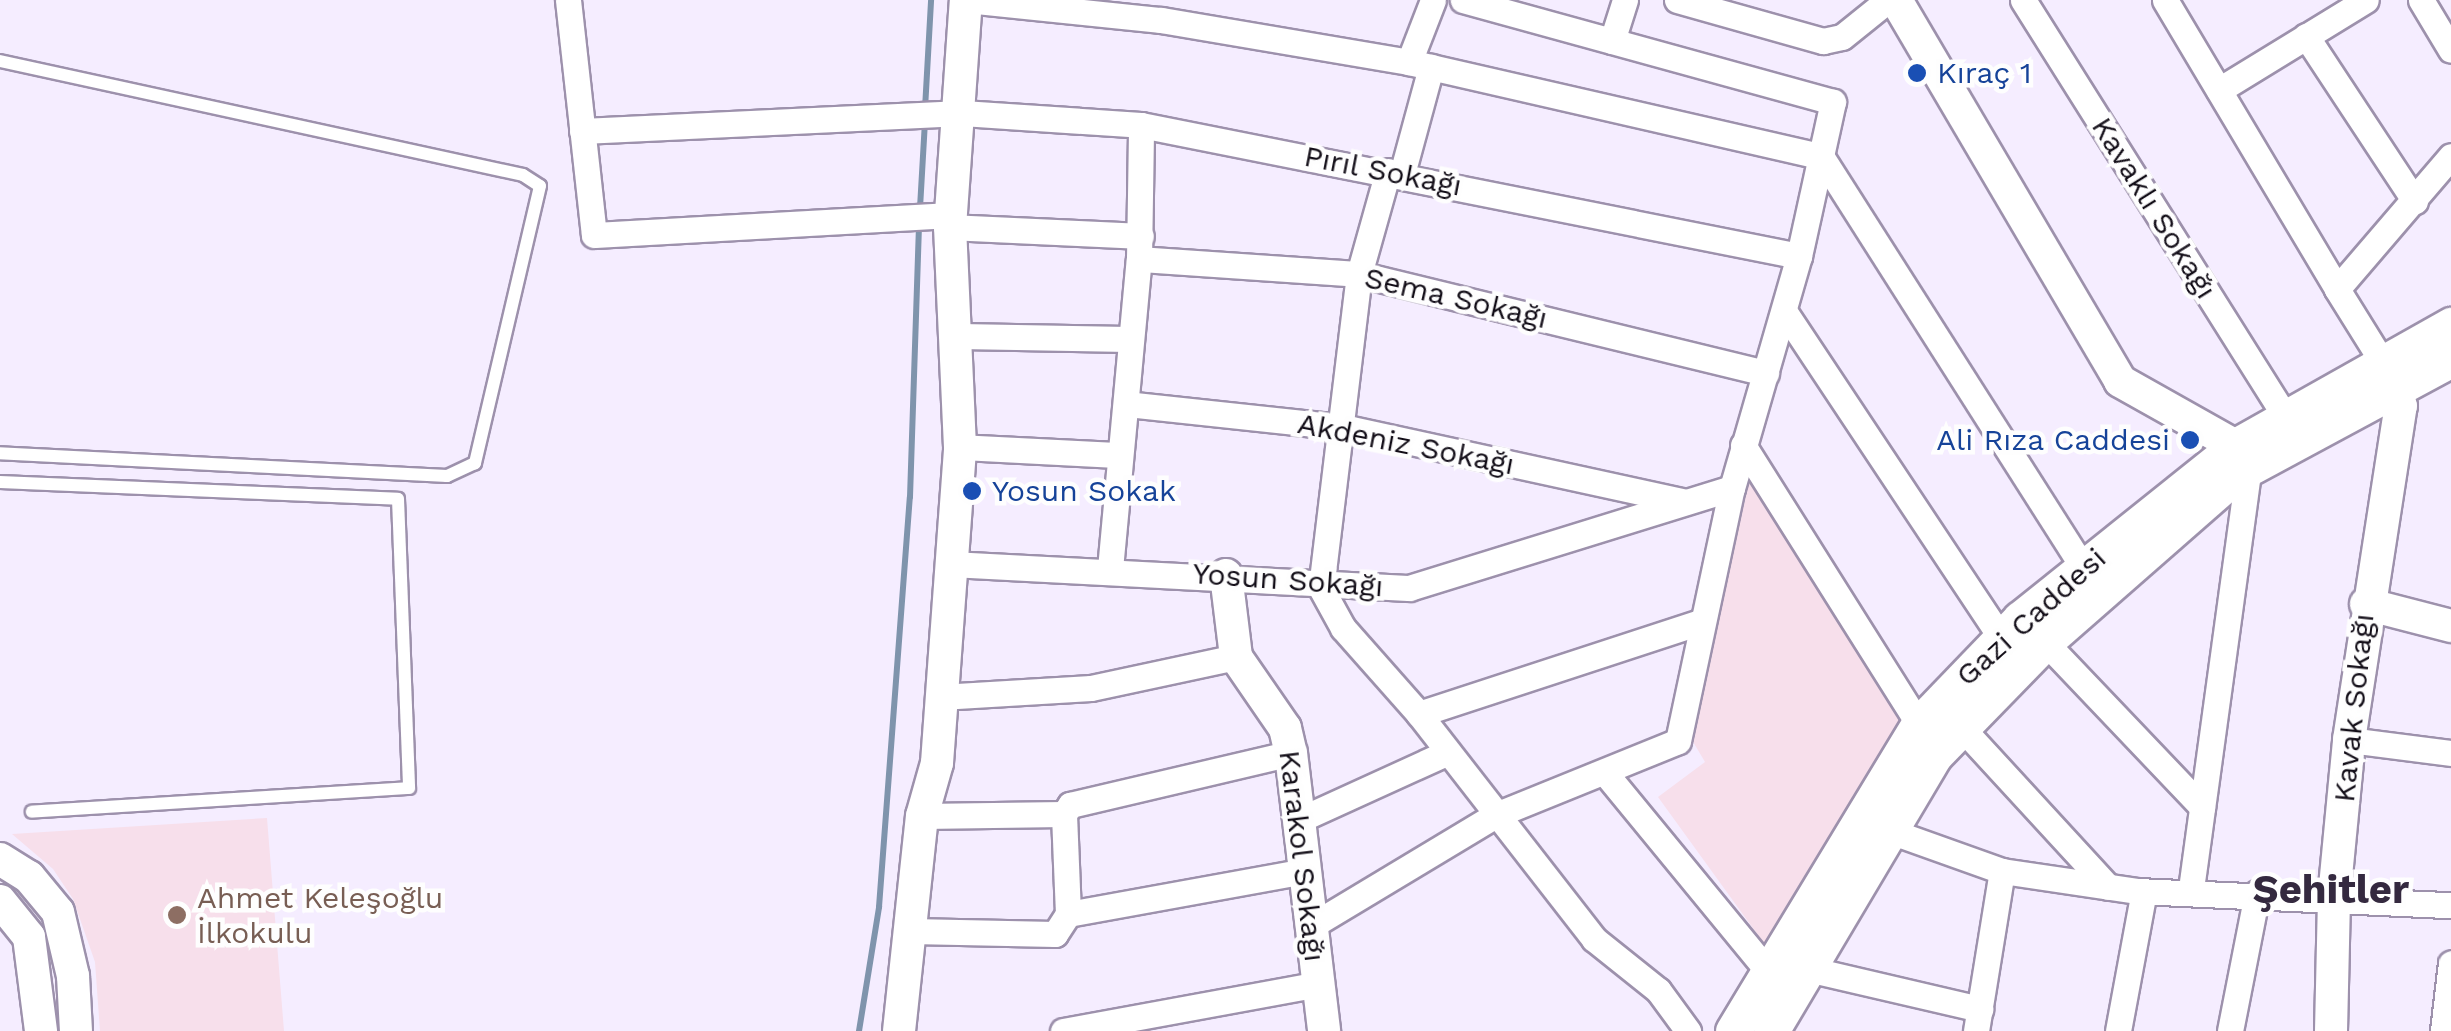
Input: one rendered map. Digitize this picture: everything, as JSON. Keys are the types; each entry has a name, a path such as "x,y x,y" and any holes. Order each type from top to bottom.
{"main road":[{"name":"Gazi Caddesi","path":"1733,1031 1919,724 2001,638 2083,568 2242,457 2387,376 2451,325"},
{"name":"Gazi Caddesi","path":"1772,1031 1935,754 2045,642 2285,416 2387,376 2451,358"}],"street":[{"path":"568,0 582,131"},
{"path":"899,1031 922,816 936,763 960,447 958,336 946,219 966,0 1161,20 1420,64 1821,156 2083,568"},
{"path":"1433,0 1395,173 1358,274 1321,588 1343,628 1419,714 1444,754 1594,939 1658,990 1688,1031"},
{"path":"1312,926 1496,815 1606,774 1678,741 1732,488 1799,256 1833,102 1612,41 1506,6 1463,0"},
{"path":"1612,41 1625,0"},
{"path":"1687,2 1823,41 1842,37 1892,0 2120,380 2242,457 2191,889"},
{"name":"Kavaklı Sokağı","path":"2023,0 2285,416"},
{"path":"2165,0 2387,376"},
{"path":"2218,90 2366,0"},
{"path":"2421,0 2451,50"},
{"path":"2306,36 2414,201"},
{"name":"Pırıl Sokağı","path":"582,131 953,115 1140,125 1799,256"},
{"path":"1110,569 1140,248 1140,125"},
{"name":"Sema Sokağı","path":"582,131 594,235 900,216 946,219 1140,248 1358,274 1766,373"},
{"path":"2337,288 2451,156"},
{"path":"1784,311 2001,638"},
{"path":"958,336 1130,340"},
{"name":"Kavak Sokağı","path":"2331,1031 2334,897 2349,740 2366,604 2401,406 2387,376"},
{"name":"Akdeniz Sokağı","path":"1126,404 1342,428 1682,501"},
{"path":"1743,444 1919,724"},
{"path":"960,447 1119,455"},
{"name":"Yosun Sokağı","path":"949,564 1226,576 1321,588 1409,588 1732,488"},
{"name":"Karakol Sokağı","path":"1226,576 1236,657 1285,728 1291,754 1324,1031"},
{"path":"2366,604 2451,626"},
{"path":"1419,714 1701,622"},
{"path":"2045,642 2202,808"},
{"path":"940,697 1091,688 1236,657"},
{"path":"1961,728 2108,887"},
{"path":"2349,740 2451,753"},
{"path":"911,931 1055,934 1068,914 1064,814 1070,805 1291,754"},
{"path":"1299,820 1444,754"},
{"path":"1606,774 1768,971"},
{"path":"922,816 1064,814"},
{"path":"1887,830 2002,871 2108,887 2451,905"},
{"path":"0,859 29,877 58,912 73,976 76,1031"},
{"path":"1808,969 1978,1020 2002,871"},
{"path":"1068,914 1305,872"},
{"path":"2118,1031 2144,891"},
{"path":"2230,1031 2257,893"},
{"path":"0,901 29,938 42,1031"},
{"path":"2443,1031 2451,963"},
{"path":"1063,1031 1318,984"}],"lane":[{"path":"0,61 523,175 540,186 475,463 447,476 0,453"},
{"path":"0,482 398,499 409,788 32,812"}],"shaded area":[{"path":"1751,474 1906,726 1859,786 1768,949 1658,797 1705,762 1689,735"},
{"name":"Ahmet Keleşoğlu İlkokulu","path":"267,818 284,1031 100,1031 95,962 73,899 53,869 12,834"}],"waterway":[{"path":"925,109 931,0"},
{"path":"920,208 925,121"},
{"path":"859,1031 879,907 910,497 919,221"}],"place":[{"name":"Kıraç 1","path":"1917,73"},
{"name":"Ali Rıza Caddesi","path":"2190,440"},
{"name":"Yosun Sokak","path":"972,491"},
{"name":"Ahmet Keleşoğlu İlkokulu","path":"177,915"}],"district":[{"name":"Şehitler","path":"2331,890"}]}
